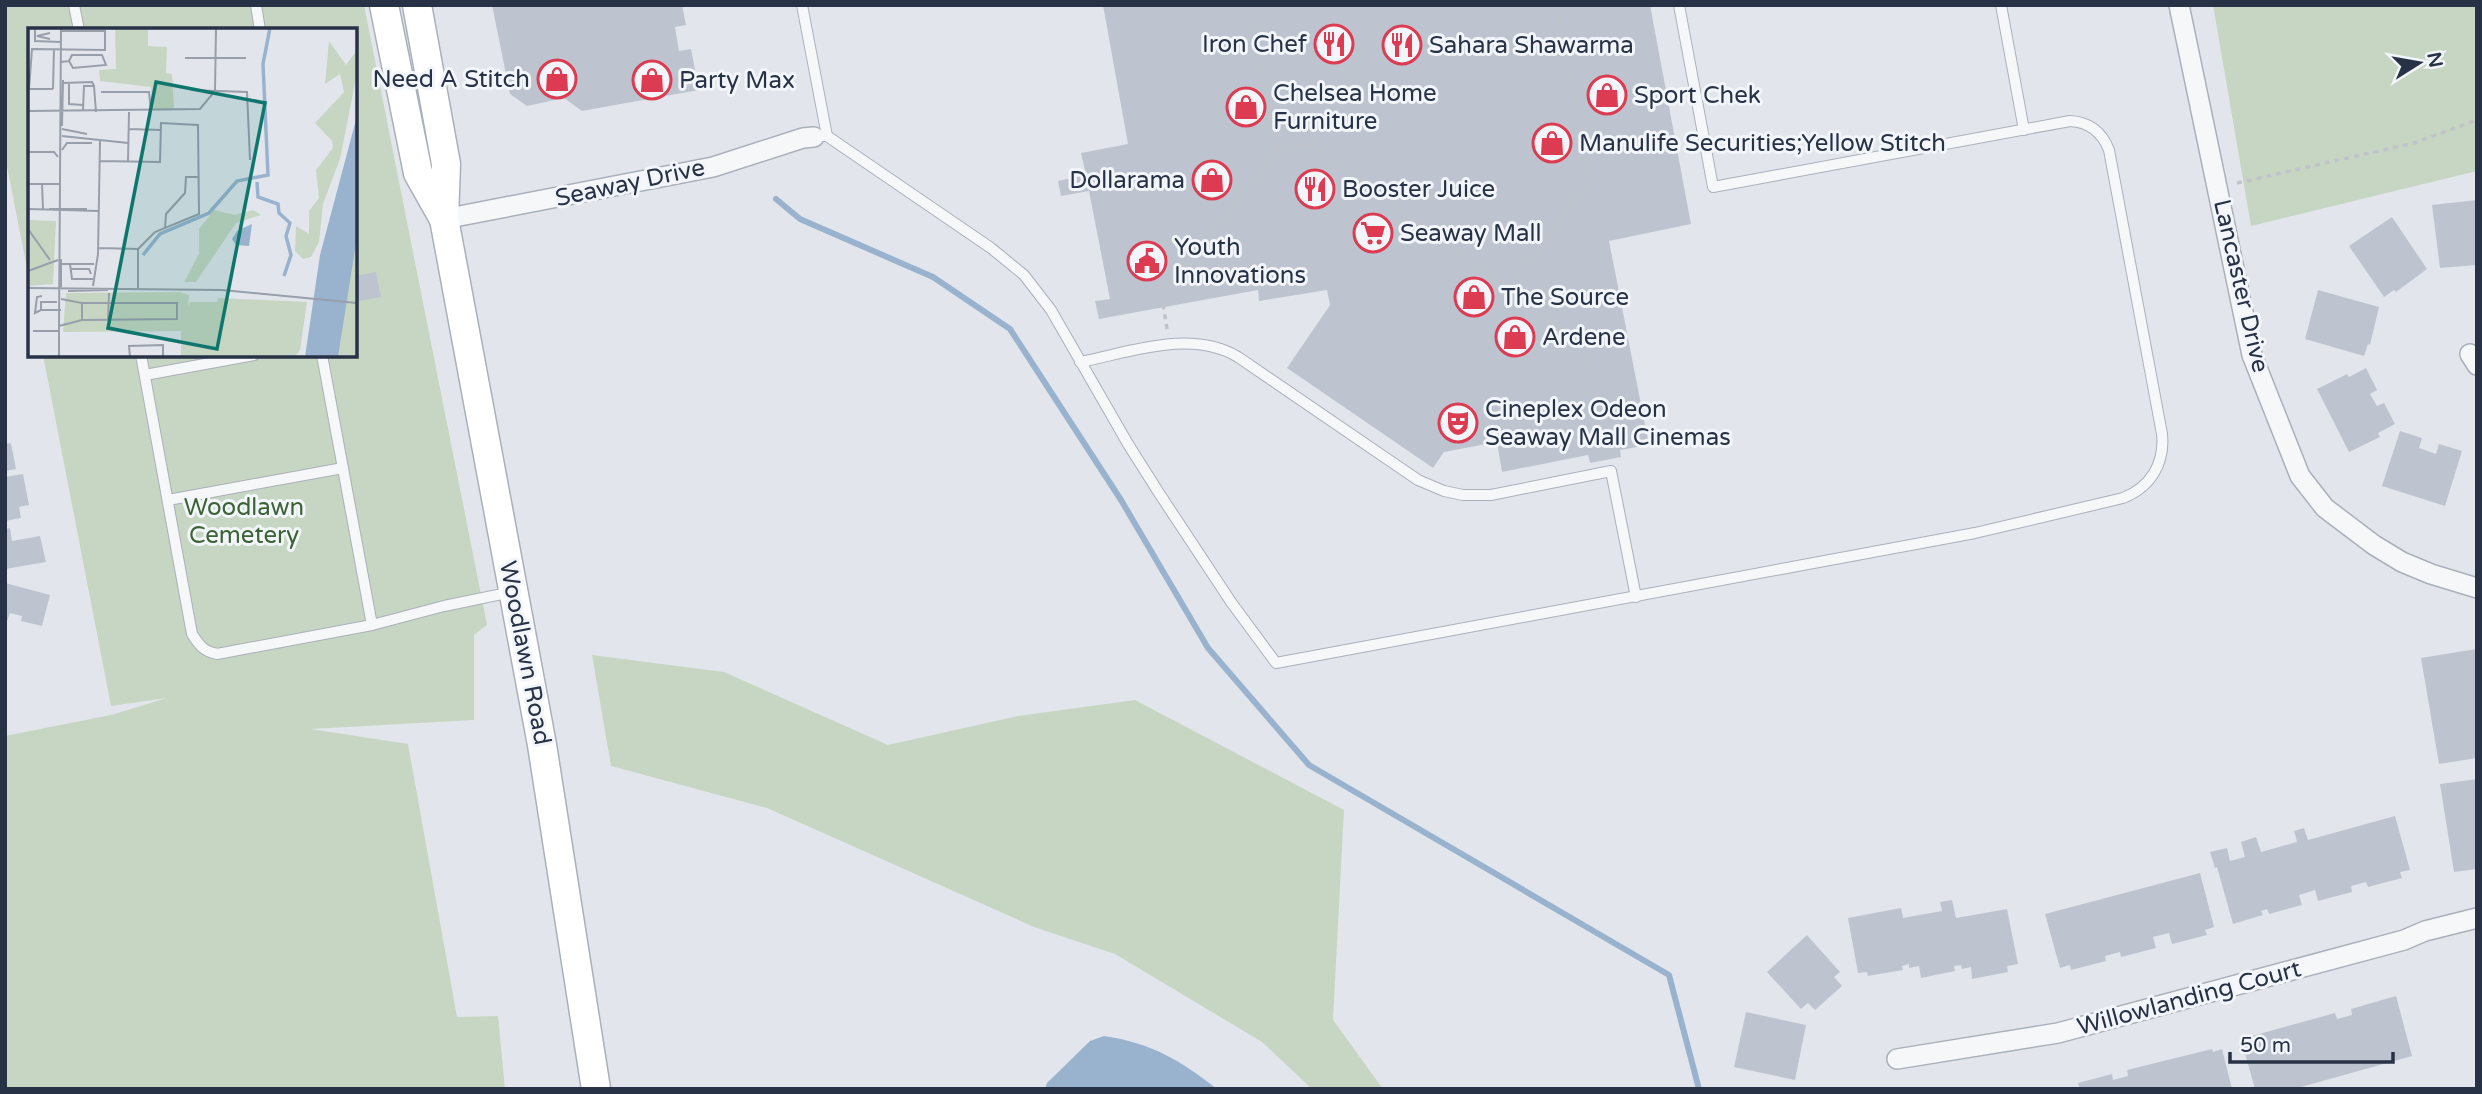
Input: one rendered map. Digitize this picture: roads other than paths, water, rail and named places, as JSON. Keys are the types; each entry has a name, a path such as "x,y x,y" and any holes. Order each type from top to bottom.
{"main road":[{"name":"Woodlawn Road","path":"384,5 418,173 444,219"},
{"name":"Woodlawn Road","path":"417,5 446,164 444,219 569,900 596,1089"}],"street":[{"name":"Lancaster Drive","path":"2179,5 2252,355 2300,476 2325,508 2374,545 2431,575 2477,587"},
{"name":"Seaway Drive","path":"444,219 703,169 821,136"},
{"name":"Willowlanding Court","path":"1898,1059 2070,1030 2477,918"}],"lane":[{"path":"74,5 79,28"},
{"path":"256,5 260,28"},
{"path":"802,5 821,136 991,248 1024,275 1051,310 1159,493 1231,602 1276,663 1987,530 2123,498 2140,489 2150,479 2161,457 2162,433 2108,147 2096,131 2079,122 2070,121 1713,187 1679,5"},
{"path":"2001,5 2024,130"},
{"path":"1080,362 1169,345 1212,345 1232,353 1418,480 1444,491 1463,495 1492,495 1611,471 1636,597"},
{"path":"141,357 192,634 199,646 207,652 230,652 372,625 513,592"},
{"path":"145,375 243,357"},
{"path":"322,357 372,625"},
{"path":"168,500 343,468"}],"water":[{"path":"1104,1036 1136,1043 1164,1054 1217,1089 1045,1089 1047,1083 1090,1041"}],"waterway":[{"path":"776,199 800,219 933,277 1010,329 1121,500 1208,648 1309,765 1669,975 1699,1089"}],"place":[{"name":"Iron Chef","path":"1334,44"},
{"name":"Sahara Shawarma","path":"1402,45"},
{"name":"Need A Stitch","path":"557,79"},
{"name":"Party Max","path":"652,80"},
{"name":"Sport Chek","path":"1607,95"},
{"name":"Chelsea Home Furniture","path":"1246,107"},
{"name":"Manulife Securities;Yellow Stitch","path":"1552,143"},
{"name":"Dollarama","path":"1212,180"},
{"name":"Booster Juice","path":"1315,189"},
{"name":"Seaway Mall","path":"1373,233"},
{"name":"Youth Innovations","path":"1147,261"},
{"name":"The Source","path":"1474,297"},
{"name":"Ardene","path":"1515,337"},
{"name":"Cineplex Odeon Seaway Mall Cinemas","path":"1458,423"}],"park label":[{"name":"Woodlawn Cemetery","path":"244,521"}]}
